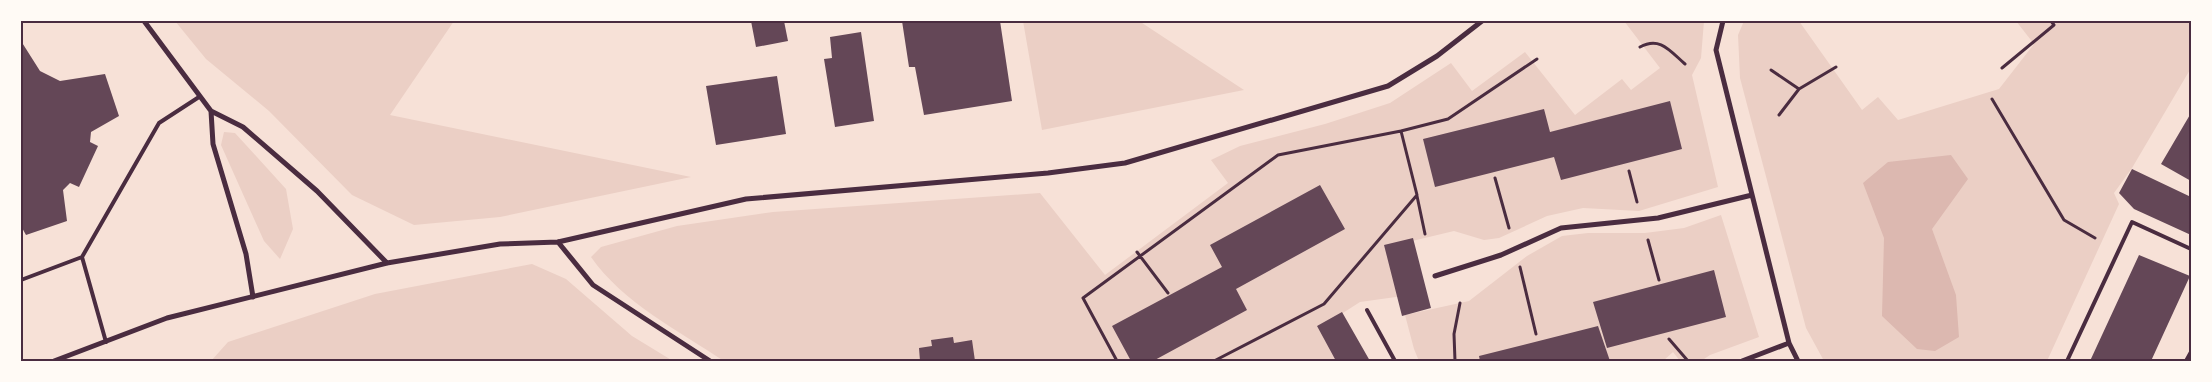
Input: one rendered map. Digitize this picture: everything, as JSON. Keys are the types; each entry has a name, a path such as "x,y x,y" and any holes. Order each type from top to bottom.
{"street":[{"path":"144,21 211,111 243,127 317,191 387,263"},
{"path":"54,361 167,318 387,263 500,244 558,242 746,200 1048,174 1125,163 1388,86 1437,56 1482,21"},
{"path":"1723,21 1716,50 1790,343 1798,361"},
{"path":"211,111 212,144 246,254 253,297"},
{"path":"1435,276 1502,255 1561,228 1658,218 1752,195"},
{"path":"558,242 594,285 710,361"},
{"path":"1742,361 1790,343"}],"lane":[{"path":"21,280 82,257 159,123 199,97"},
{"path":"2067,361 2132,222 2191,249"},
{"path":"82,257 106,342"},
{"path":"1368,310 1395,361"},
{"path":"2186,361 2191,352"}],"path":[{"path":"2002,68 2054,25 2051,21"},
{"path":"1640,47 1649,42 1660,43 1685,64"},
{"path":"1118,361 1083,298 1278,155 1401,131 1448,119 1537,59"},
{"path":"1779,115 1799,89 1836,67"},
{"path":"1771,70 1799,89"},
{"path":"1992,99 2064,220 2095,238"},
{"path":"1401,131 1425,234"},
{"path":"1629,171 1637,204"},
{"path":"1495,178 1509,228"},
{"path":"1214,361 1324,304 1416,195"},
{"path":"1647,236 1659,280"},
{"path":"1138,252 1168,293"},
{"path":"1519,264 1536,334"},
{"path":"1455,361 1454,334 1460,302"},
{"path":"1669,339 1688,361"}],"shaded area":[{"path":"175,21 454,21 390,115 691,177 500,217 414,225 352,195 269,111 206,59"},
{"path":"1023,21 1139,21 1244,90 1042,130"},
{"path":"1624,21 1704,21 1701,58 1692,75 1718,187 1639,211 1583,208 1547,216 1499,238 1484,240 1454,231 1387,247 1403,296 1360,302 1321,327 1343,361 724,361 635,302 604,273 591,257 601,247 677,226 773,212 1040,193 1105,275 1228,183 1211,160 1240,146 1325,124 1390,103 1451,63 1472,91 1525,52 1575,115 1622,79 1631,90 1660,68"},
{"path":"1744,21 1799,21 1862,110 1878,97 1898,120 1999,89 2034,44 2016,21 2191,21 2191,68 2132,168 2114,193 2119,204 2047,361 1824,361 1806,328 1740,78 1738,35"},
{"path":"224,132 235,133 286,189 293,229 280,259 264,241 221,145"},
{"path":"1951,155 1968,179 1932,229 1956,295 1959,337 1935,351 1917,349 1882,316 1884,238 1863,183 1888,162"},
{"path":"1721,215 1759,337 1710,355 1701,361 1680,361 1673,352 1663,361 1419,361 1405,315 1469,301 1527,256 1562,236 1588,233 1645,233 1684,228"},
{"path":"532,264 566,279 632,336 673,361 211,361 228,342 375,294"}],"building":[{"path":"751,21 784,21 788,41 756,47"},
{"path":"902,21 1000,21 1012,101 924,115 915,67 909,67"},
{"path":"861,32 874,121 835,127 824,59 832,58 830,37"},
{"path":"21,41 40,71 60,81 105,74 119,116 91,132 90,142 98,146 79,187 70,183 63,190 67,221 26,235 21,226"},
{"path":"777,76 786,134 716,145 706,86"},
{"path":"1670,101 1682,149 1561,180 1554,157 1435,187 1423,139 1544,109 1550,132"},
{"path":"2191,113 2191,181 2161,164"},
{"path":"2132,169 2191,197 2191,235 2134,209 2119,193"},
{"path":"1320,185 1345,229 1236,289 1247,310 1153,361 1131,361 1112,326 1222,267 1210,245"},
{"path":"1413,238 1431,308 1402,316 1384,245"},
{"path":"2139,255 2190,276 2151,361 2090,361"},
{"path":"1714,270 1726,317 1607,348 1593,302"},
{"path":"1342,312 1370,361 1336,361 1317,326"},
{"path":"1598,326 1610,361 1480,361 1479,356"},
{"path":"953,337 954,343 972,340 975,361 920,361 919,348 932,346 931,340"}]}
